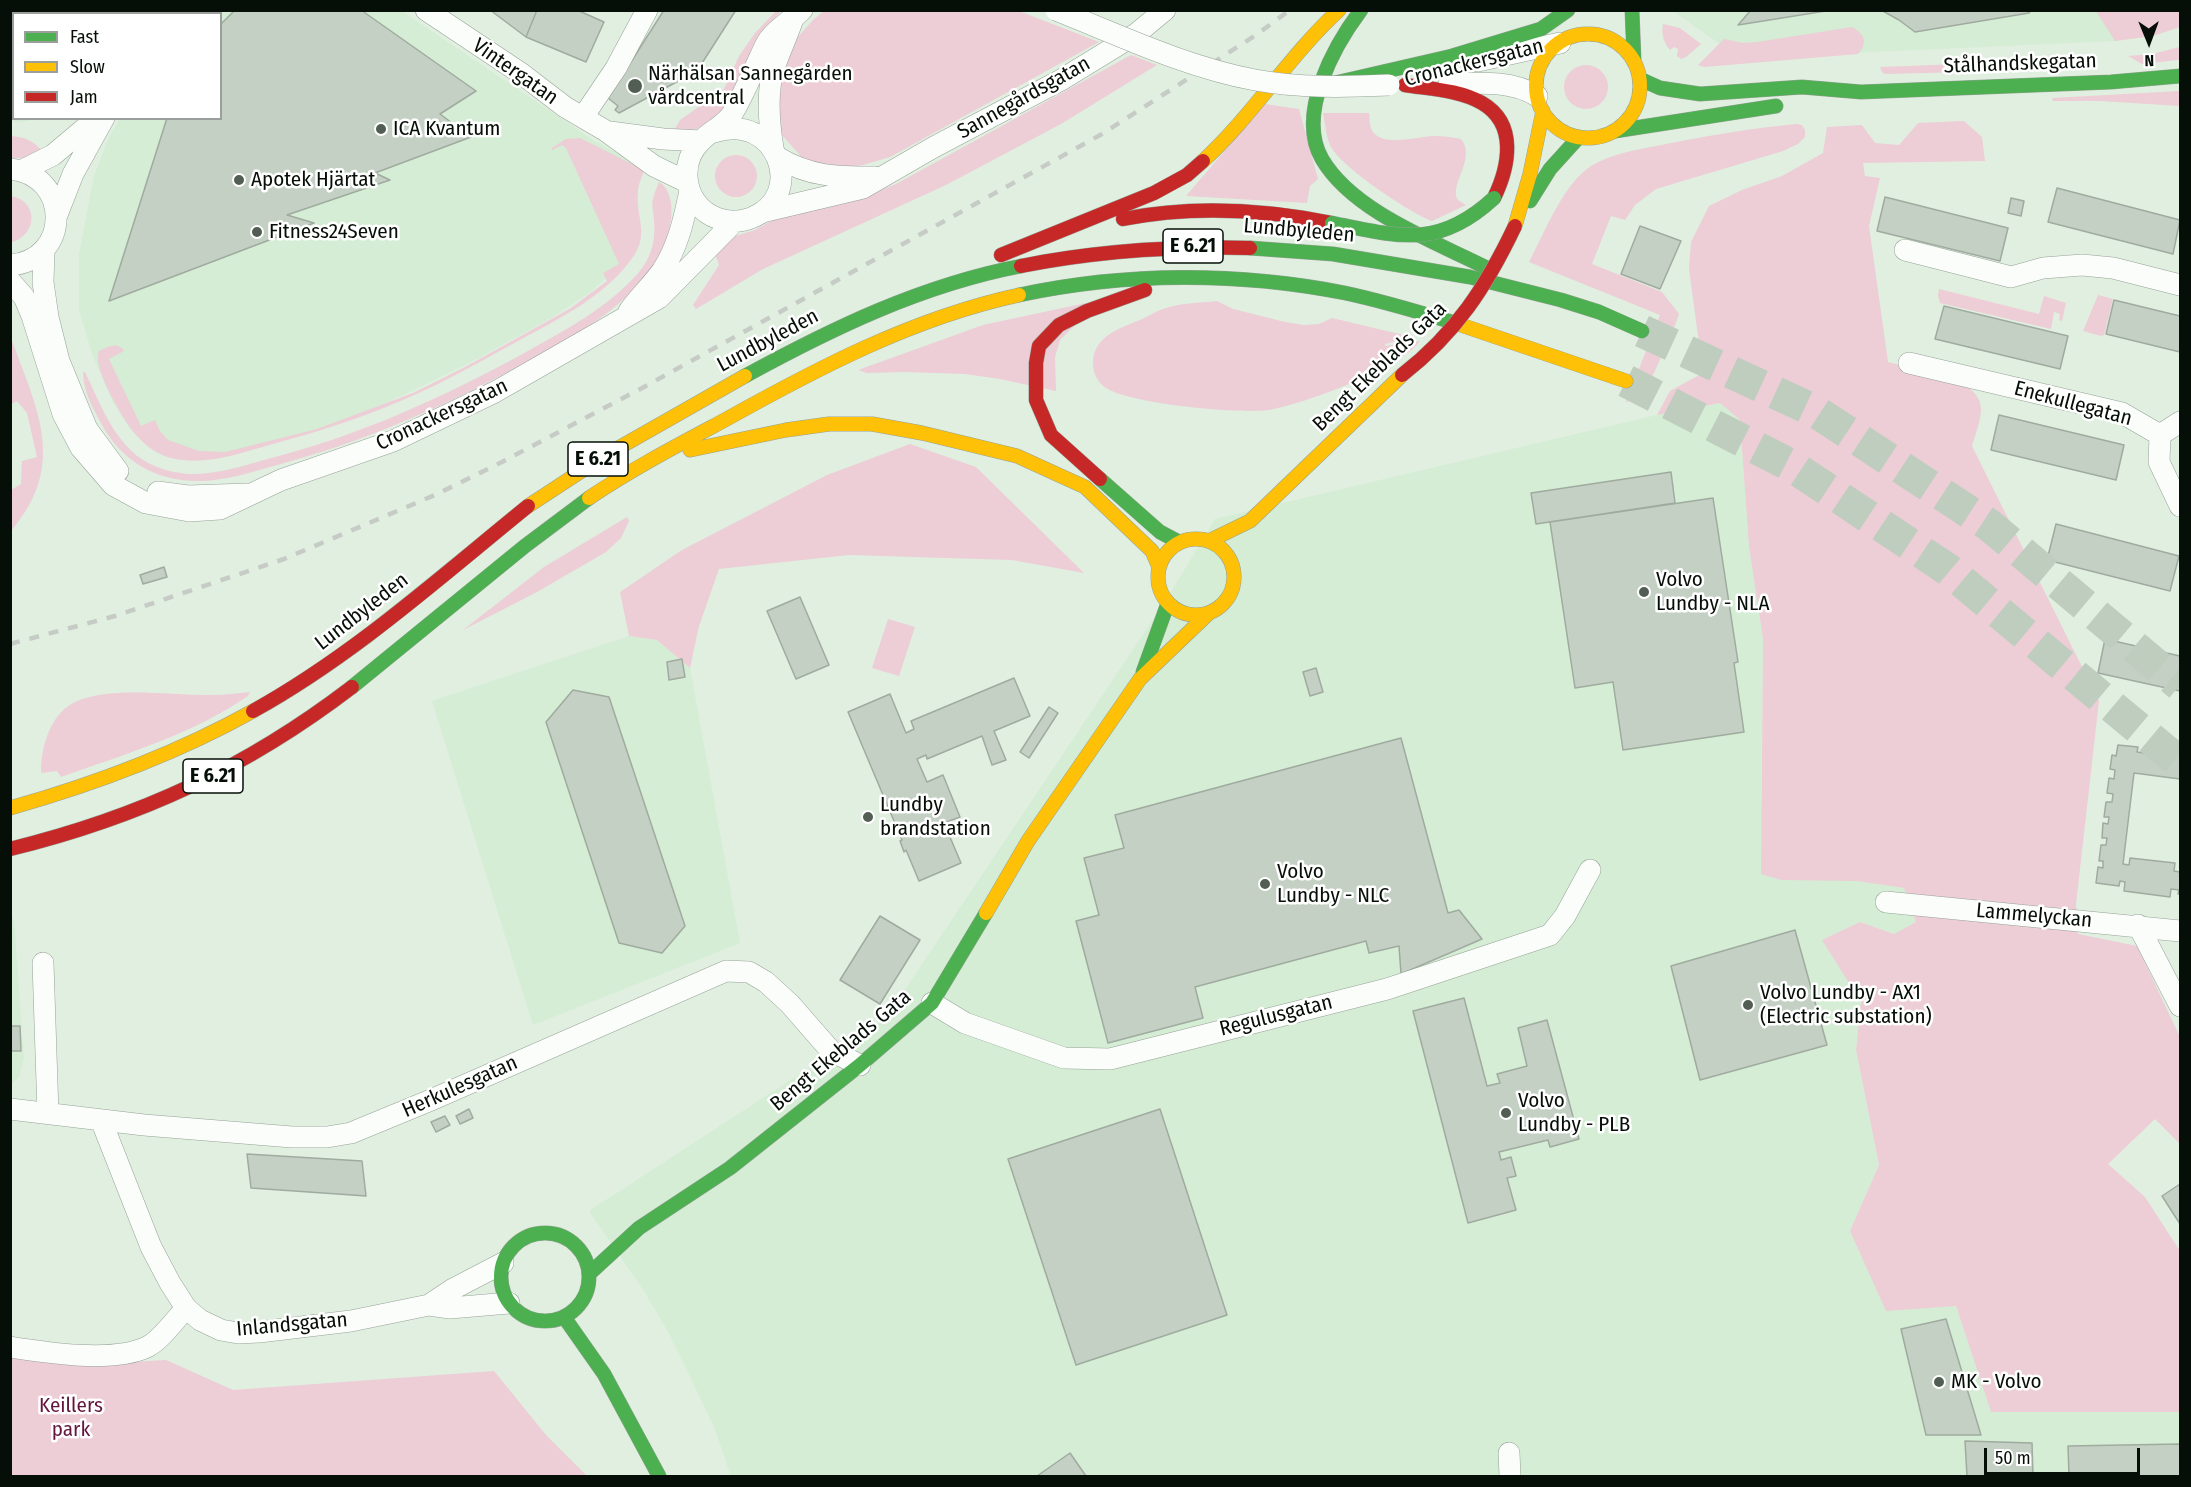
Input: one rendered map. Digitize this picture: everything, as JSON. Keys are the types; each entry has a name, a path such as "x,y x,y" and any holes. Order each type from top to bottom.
{"main road":[{"path":"927,291 975,266 1173,184 1196,168 1222,145 1300,46 1339,10"},
{"path":"1361,10 1331,56 1321,81 1315,127 1321,158 1332,176 1341,184 1392,219 1528,290"},
{"path":"1324,86 1380,71 1452,56 1541,29 1569,10"},
{"path":"1615,131 1628,119 1637,105 1640,79 1634,60 1632,10"},
{"path":"1591,20 1548,53 1540,66 1537,81 1540,104 1555,126 1566,133 1579,137 1598,137 1615,131 1786,105"},
{"path":"1568,39 1586,34 1605,37 1622,46 1634,60"},
{"name":"Stålhandskegatan","path":"1640,79 1660,88 1700,94 1802,87 1861,92 2111,82 2181,76"},
{"path":"1027,244 1125,218 1177,211 1261,211 1395,235 1430,235 1458,227 1483,210 1494,198 1505,174 1508,140 1499,119 1491,110 1471,99 1397,85"},
{"name":"Stålhandskegatan","path":"1809,102 1861,92"},
{"name":"Bengt Ekeblads Gata","path":"1179,542 1189,539 1209,541 1250,521 1402,375 1421,362 1461,322 1499,262 1515,226 1530,174 1540,104"},
{"name":"Bengt Ekeblads Gata","path":"1515,226 1550,170 1579,137"},
{"name":"Lundbyleden","path":"10,808 152,762 253,712 309,678 352,648 536,500 588,465 763,366 870,313 927,291 1032,263 1100,252 1158,247 1229,245 1299,249 1461,274 1528,290 1589,308 1642,332"},
{"path":"1197,278 1128,294 1059,325 1039,345 1036,363 1036,400 1051,435 1160,532 1179,542 1166,552 1159,567 1157,580 1161,593 1168,603 1188,614 1199,615 1210,612"},
{"name":"E 6.21","path":"10,849 102,824 218,774 266,747 314,716 552,525 592,496 785,386 838,359 943,315 1042,290 1094,282 1197,278 1278,284 1345,294 1427,314 1544,351 1626,381"},
{"path":"656,458 786,430 830,424 872,424 922,433 1017,456 1085,487 1152,551 1159,567"},
{"name":"Bengt Ekeblads Gata","path":"590,1274 639,1228 730,1168 860,1065 932,1003 1028,841 1140,679 1210,612 1221,606 1229,596 1233,584 1235,550 1250,521"},
{"path":"1209,541 1235,550"},
{"name":"Bengt Ekeblads Gata","path":"1140,679 1168,603"},
{"name":"Bengt Ekeblads Gata","path":"608,1236 639,1228"},
{"path":"550,1233 582,1243 590,1274 585,1298 576,1309 564,1317 549,1321 534,1320 520,1314 509,1303 503,1290 501,1276 503,1263 510,1250 521,1239 535,1234 550,1233"},
{"path":"564,1317 610,1382 659,1476"}],"street":[{"name":"Vintergatan","path":"426,10 522,74 565,107 606,131 654,166 689,187"},
{"path":"583,117 616,68 647,10"},
{"name":"Cronackersgatan","path":"1056,10 1188,62 1218,72 1257,80 1324,86 1482,83 1506,85 1526,89 1540,104"},
{"name":"Sannegårdsgatan","path":"762,212 863,188 879,177 1061,80 1136,34 1165,10"},
{"name":"Cronackersgatan","path":"625,317 670,258 678,238 689,187 688,163 693,151 730,117 770,37 797,15"},
{"name":"Cronackersgatan","path":"10,281 24,297 32,316 63,414 81,448 114,485 146,503 189,511 219,509 281,480 404,436 495,392 659,298 735,221 752,218 762,212 773,201 779,187 781,171 770,127 774,69 797,15"},
{"name":"Cronackersgatan","path":"1397,85 1475,62 1568,39"},
{"path":"16,170 53,155 95,120"},
{"path":"10,265 28,261 44,252 54,235 57,215 73,174 103,120"},
{"path":"708,136 733,127 751,130 767,141 775,152"},
{"name":"Vintergatan","path":"606,131 663,139 708,136"},
{"name":"Sannegårdsgatan","path":"775,152 792,166 810,173 838,177 879,177"},
{"path":"16,170 34,177 46,187 54,200 57,215"},
{"path":"689,187 693,199 704,211 718,219 735,221"},
{"path":"1905,250 2011,277 2043,268 2082,265 2112,268 2181,285"},
{"name":"Cronackersgatan","path":"44,252 43,282 48,317 59,360 87,429 118,472 150,490 169,494 188,496 249,494"},
{"name":"Enekullegatan","path":"1910,363 2122,413 2160,435"},
{"path":"2181,422 2160,435 2159,462 2181,506"},
{"name":"Regulusgatan","path":"932,1003 965,1023 1064,1058 1110,1059 1387,989 1550,935 1565,916 1590,870"},
{"name":"Lammelyckan","path":"1886,902 2181,931"},
{"path":"2138,925 2181,1006"},
{"path":"43,963 48,1113"},
{"name":"Herkulesgatan","path":"10,1109 100,1120 292,1137 327,1137 351,1133 726,970 749,972 766,982 790,1004 831,1051 860,1065"},
{"name":"Inlandsgatan","path":"100,1120 151,1247 170,1283 186,1308 200,1320 221,1330 238,1333 351,1321 429,1305 450,1308 509,1303"},
{"name":"Inlandsgatan","path":"429,1305 453,1289 503,1263"},
{"path":"10,1347 100,1356 132,1352 149,1346 186,1308"},
{"path":"1509,1453 1510,1476"}],"shaded area":[{"path":"186,10 402,11 593,140 643,167 635,193 623,264 589,293 551,318 473,361 347,420 302,435 222,455 146,444 130,429 113,402 93,357 79,310 79,254 94,176 109,137 119,120 222,120 222,12 185,12"},
{"path":"2180,10 2180,27 2153,36 2115,41 1740,58 1673,11 1751,11 1740,24 1832,11 1881,11 1899,20 2029,13 2031,11"},
{"path":"11,11 129,11 12,12 12,120 30,120 21,122 11,120"},
{"path":"1720,403 1740,420 1749,547 1763,639 1761,801 1857,881 1904,888 1916,923 1894,934 1860,922 1823,940 1861,1002 1856,1050 1879,1165 1850,1231 1886,1310 1956,1306 1991,1412 2180,1412 2180,1476 731,1476 714,1427 671,1337 644,1291 589,1211 886,1018 1165,602 1215,519 1657,415"},
{"path":"629,636 657,640 690,668 740,943 533,1025 432,701"},
{"path":"10,918 14,919 24,1059 19,1077 11,1084"}],"green space":[{"path":"776,11 781,11 768,27 734,96 713,122 700,128 672,134 680,120 724,89 739,56 755,33"},
{"path":"824,11 1019,11 1099,42 890,157 842,168 804,160 782,135 777,116 785,60 797,38"},
{"path":"2096,11 2180,11 2180,27 2153,36 2115,41"},
{"path":"1663,24 1680,28 1701,44 1681,59 1677,56 1678,49 1674,47 1670,50 1666,44"},
{"path":"1852,27 1864,39 1858,54 1704,67 1698,65 1724,39 1743,43 1757,42"},
{"path":"2180,47 2180,60 2142,64 2128,56 2152,54"},
{"path":"1131,55 1157,65 1061,124 946,185 763,269 696,309 693,305 719,265 714,251 729,238 755,230 780,216 876,192 896,184"},
{"path":"2095,59 2094,66 2086,69 1885,74 1880,67"},
{"path":"1586,65 1595,66 1602,71 1607,78 1607,96 1602,103 1595,108 1586,109 1577,108 1570,103 1565,96 1564,87 1565,78 1570,71 1577,66"},
{"path":"2180,91 2180,106 2100,101 2053,101 2052,98"},
{"path":"1265,104 1299,109 1318,179 1310,186 1307,203 1186,196"},
{"path":"1323,113 1369,113 1372,131 1388,140 1433,136 1461,139 1466,155 1456,194 1458,200 1466,205 1432,221 1392,199 1360,176 1336,154 1330,145"},
{"path":"1964,121 1982,137 1985,161 1863,163 1865,176 1880,178 1869,226 1888,362 1958,381 1978,398 1981,414 1972,446 2099,701 2076,904 2078,934 2137,946 2180,1037 2180,1144 2155,1119 2108,1164 2145,1197 2180,1251 2180,1412 1991,1412 1956,1306 1886,1311 1850,1231 1879,1165 1856,1050 1861,1002 1822,940 1860,922 1894,934 1916,922 1904,888 1857,881 1781,880 1761,874 1763,639 1749,547 1740,420 1720,403 1657,415 1670,391 1703,373 1689,269 1691,242 1709,206 1742,190 1782,176 1823,153 1827,127 1862,125 1875,143 1899,145 1918,123"},
{"path":"1802,125 1805,130 1805,137 1798,144 1783,151 1656,189 1635,205 1625,220 1611,216 1592,264 1662,292 1679,314 1642,400 1626,402 1660,315 1529,262 1561,200 1587,169 1613,156 1712,135"},
{"path":"11,136 28,140 42,151 25,158 11,158"},
{"path":"580,138 644,170 638,192 641,240 638,248 622,271 610,283 581,305 460,373 367,415 233,455 196,461 162,455 140,439 123,418 101,372 98,357 99,351 113,346 119,346 124,351 109,359 141,426 155,420 160,431 168,440 199,451 225,452 317,429 413,393 467,366 571,308 607,281 603,273 619,264 566,148 562,145 552,150 566,139"},
{"path":"736,155 744,156 751,161 756,168 756,184 751,191 744,196 736,197 728,196 721,191 716,184 715,176 716,168 721,161 728,156"},
{"path":"659,182 666,188 672,208 666,242 651,270 622,301 549,350 442,404 381,431 317,453 233,477 208,481 182,480 148,470 128,457 105,430 87,395 83,372 112,427 131,451 157,467 184,474 236,468 367,427 432,400 496,368 572,326 601,307 627,285 650,255 654,235 652,202"},
{"path":"11,196 26,204 31,218 27,232 13,242 10,242"},
{"path":"1939,289 2039,314 2044,296 2066,303 2062,321 2059,320 2060,314 2054,312 2051,329 1940,303"},
{"path":"2098,295 2113,299 2104,335 2101,336 2083,331"},
{"path":"1100,300 1060,340 1055,357 1056,391 965,374 867,373 858,370 983,325"},
{"path":"1217,301 1233,309 1285,322 1304,325 1319,324 1332,318 1412,337 1385,344 1385,346 1420,341 1409,352 1393,362 1350,384 1303,401 1268,410 1210,409 1138,399 1106,388 1098,379 1093,364 1095,351 1111,333 1169,307"},
{"path":"11,338 37,413 42,436 43,459 39,483 28,506 11,531 11,490 21,484 22,461 37,457 27,413 17,401 11,404"},
{"path":"910,444 976,467 1084,573 1012,560 849,555 719,569 699,626 690,668 657,640 629,636 620,592 682,550 827,475"},
{"path":"627,517 629,521 621,538 606,552 537,592 463,630 544,567"},
{"path":"888,619 915,627 899,676 872,668"},
{"path":"142,692 213,695 250,692 248,696 204,722 133,752 61,777 57,771 41,773 45,742 53,723 66,707 75,702 106,694"},
{"name":"Keillers park","path":"10,1355 113,1363 166,1360 233,1390 494,1371 546,1435 587,1476 11,1476"}],"building":[{"path":"235,10 361,10 476,91 440,114 471,137 375,173 390,180 287,215 314,223 109,301 166,120 222,120 222,23"},
{"path":"490,10 537,10 526,37"},
{"path":"537,10 577,10 604,22 586,62 526,37"},
{"path":"664,10 736,10 697,71 619,113 615,110 618,106 608,98"},
{"path":"1751,10 1832,10 1738,25"},
{"path":"1881,10 2031,10 2029,13 1915,32"},
{"path":"2057,188 2180,220 2173,254 2048,222"},
{"path":"1885,197 2008,228 2000,261 1877,231"},
{"path":"2011,198 2024,201 2021,216 2008,213"},
{"path":"1640,226 1681,241 1660,289 1621,274"},
{"path":"2114,300 2180,316 2180,352 2106,334"},
{"path":"1944,306 2068,336 2060,369 1935,339"},
{"path":"1999,415 2124,445 2116,480 1991,450"},
{"path":"1671,472 1675,503 1536,524 1531,493"},
{"name":"Volvo Lundby - NLA","path":"1713,498 1738,662 1734,663 1744,732 1623,750 1613,682 1575,688 1550,522"},
{"path":"2056,524 2179,556 2170,591 2047,560"},
{"path":"164,567 167,577 143,584 140,575"},
{"path":"800,597 829,665 796,679 767,611"},
{"path":"2105,639 2180,656 2180,691 2098,673"},
{"path":"682,659 685,677 669,680 667,662"},
{"path":"1316,668 1323,692 1310,696 1303,672"},
{"path":"1014,678 1030,716 994,731 1006,760 992,765 982,736 927,759 926,755 917,759 927,782 943,775 960,817 944,823 961,863 919,881 906,850 904,852 900,841 902,840 848,712 890,694 906,733 914,729 911,721"},
{"path":"573,690 609,697 685,926 662,953 619,943 546,722"},
{"path":"1049,707 1058,713 1029,758 1020,752"},
{"name":"Volvo Lundby - NLC","path":"1401,738 1448,913 1459,910 1482,939 1401,974 1399,946 1369,953 1366,941 1195,987 1203,1018 1108,1043 1076,921 1099,915 1084,858 1124,848 1115,815"},
{"path":"2118,745 2138,747 2137,752 2144,753 2144,748 2159,750 2158,758 2165,759 2166,752 2180,754 2180,779 2134,773 2123,864 2129,865 2130,858 2175,863 2174,871 2180,872 2180,894 2178,894 2179,890 2171,889 2170,897 2124,891 2125,882 2120,881 2119,886 2096,883 2098,867 2103,868 2103,861 2099,861 2101,845 2106,845 2107,838 2102,838 2103,823 2108,824 2109,817 2104,817 2106,802 2112,802 2113,794 2107,793 2109,778 2114,779 2115,770 2110,769 2112,755 2116,756"},
{"path":"880,916 920,940 880,1004 840,980"},
{"name":"Volvo Lundby - AX1 (Electric substation)","path":"1795,930 1827,1045 1700,1080 1671,966"},
{"name":"Volvo Lundby - PLB","path":"1464,998 1487,1086 1500,1083 1497,1074 1527,1066 1518,1028 1547,1020 1579,1139 1550,1147 1548,1140 1499,1152 1501,1160 1511,1157 1516,1176 1507,1178 1516,1210 1468,1223 1413,1011"},
{"path":"10,1026 20,1026 21,1051 10,1051"},
{"path":"469,1109 473,1118 460,1124 456,1116"},
{"path":"1160,1109 1227,1315 1076,1365 1008,1159"},
{"path":"445,1116 450,1125 436,1132 431,1122"},
{"path":"247,1154 362,1161 366,1196 251,1188"},
{"path":"2180,1184 2180,1224 2162,1196"},
{"name":"MK - Volvo","path":"1946,1319 1981,1435 1926,1435 1901,1329"},
{"path":"1965,1441 2032,1443 2033,1476 1967,1476"},
{"path":"2180,1444 2180,1476 2069,1476 2068,1446"},
{"path":"1070,1453 1086,1476 1037,1476"}],"tunnel":[{"path":"1642,331 1815,411 1989,525 2180,685"},
{"path":"1626,381 1792,466 1947,569 2180,763"}],"railway":[{"path":"10,644 115,616 284,559 435,495 500,463 644,387 1102,134 1256,35 1290,10"}],"traffic: fast":[{"path":"1361,10 1330,61 1316,102 1313,122 1315,141 1322,159 1336,178 1374,210 1397,224 1489,269"},
{"path":"1326,85 1452,56 1541,29 1568,10"},
{"path":"1632,10 1634,60"},
{"path":"1640,79 1660,88 1700,94 1802,87 1861,92 2111,82 2180,76"},
{"path":"1615,131 1776,106"},
{"path":"1530,201 1550,169 1579,137"},
{"path":"1332,223 1399,235 1418,235 1437,232 1455,225 1494,198"},
{"path":"1250,248 1333,254 1470,277 1561,300 1599,312 1642,331"},
{"path":"745,376 811,341 913,296 948,284 1021,266"},
{"path":"1019,295 1100,282 1182,277 1223,278 1305,286 1345,293 1455,323"},
{"path":"1100,479 1160,532 1179,542"},
{"path":"352,687 525,546 589,498"},
{"path":"1143,672 1168,603"},
{"path":"589,1274 639,1228 730,1168 860,1065 932,1003 986,913"},
{"path":"545,1233 570,1240 582,1252 589,1277 582,1302 570,1314 545,1321 520,1314 508,1302 501,1277 508,1252 520,1240 545,1233"},
{"path":"564,1317 604,1374 659,1476"}],"traffic: slow":[{"path":"1203,161 1339,10"},
{"path":"1588,34 1608,38 1625,49 1636,66 1640,86 1636,106 1625,123 1608,134 1588,138 1568,134 1551,123 1540,106 1536,86 1540,66 1551,49 1568,38 1588,34"},
{"path":"1515,226 1530,174 1543,111"},
{"path":"589,498 655,458 830,364 941,317 1019,295"},
{"path":"1455,323 1626,381"},
{"path":"1209,541 1250,521 1402,375"},
{"path":"528,506 606,455 745,376"},
{"path":"690,450 786,430 829,424 872,424 922,433 1017,456 1085,487 1152,551 1159,567"},
{"path":"1196,539 1211,542 1223,550 1231,562 1234,577 1231,592 1223,604 1211,612 1196,615 1181,612 1169,604 1161,592 1158,577 1161,562 1169,550 1181,542 1196,539"},
{"path":"986,913 1028,841 1140,679 1210,612"},
{"path":"10,808 134,767 224,727 253,711"}],"traffic: jam":[{"path":"1405,85 1464,95 1482,103 1501,122 1506,134 1506,160 1504,173 1494,198"},
{"path":"1001,255 1154,193 1187,175 1203,161"},
{"path":"1123,219 1176,212 1228,210 1280,214 1332,223"},
{"path":"1402,375 1438,343 1468,308 1493,269 1515,226"},
{"path":"1021,266 1135,251 1250,248"},
{"path":"1100,479 1051,435 1036,400 1036,363 1039,346 1059,325 1087,311 1145,290"},
{"path":"253,711 361,641 528,506"},
{"path":"10,849 103,822 190,786 272,742 352,687"}],"place":[{"name":"Närhälsan Sannegården vårdcentral","path":"635,86"},
{"name":"ICA Kvantum","path":"381,129"},
{"name":"Apotek Hjärtat","path":"239,180"},
{"name":"Fitness24Seven","path":"257,232"},
{"name":"Volvo Lundby - NLA","path":"1644,592"},
{"name":"Lundby brandstation","path":"868,817"},
{"name":"Volvo Lundby - NLC","path":"1265,884"},
{"name":"Volvo Lundby - AX1 (Electric substation)","path":"1748,1005"},
{"name":"Volvo Lundby - PLB","path":"1506,1113"},
{"name":"MK - Volvo","path":"1939,1382"}]}
